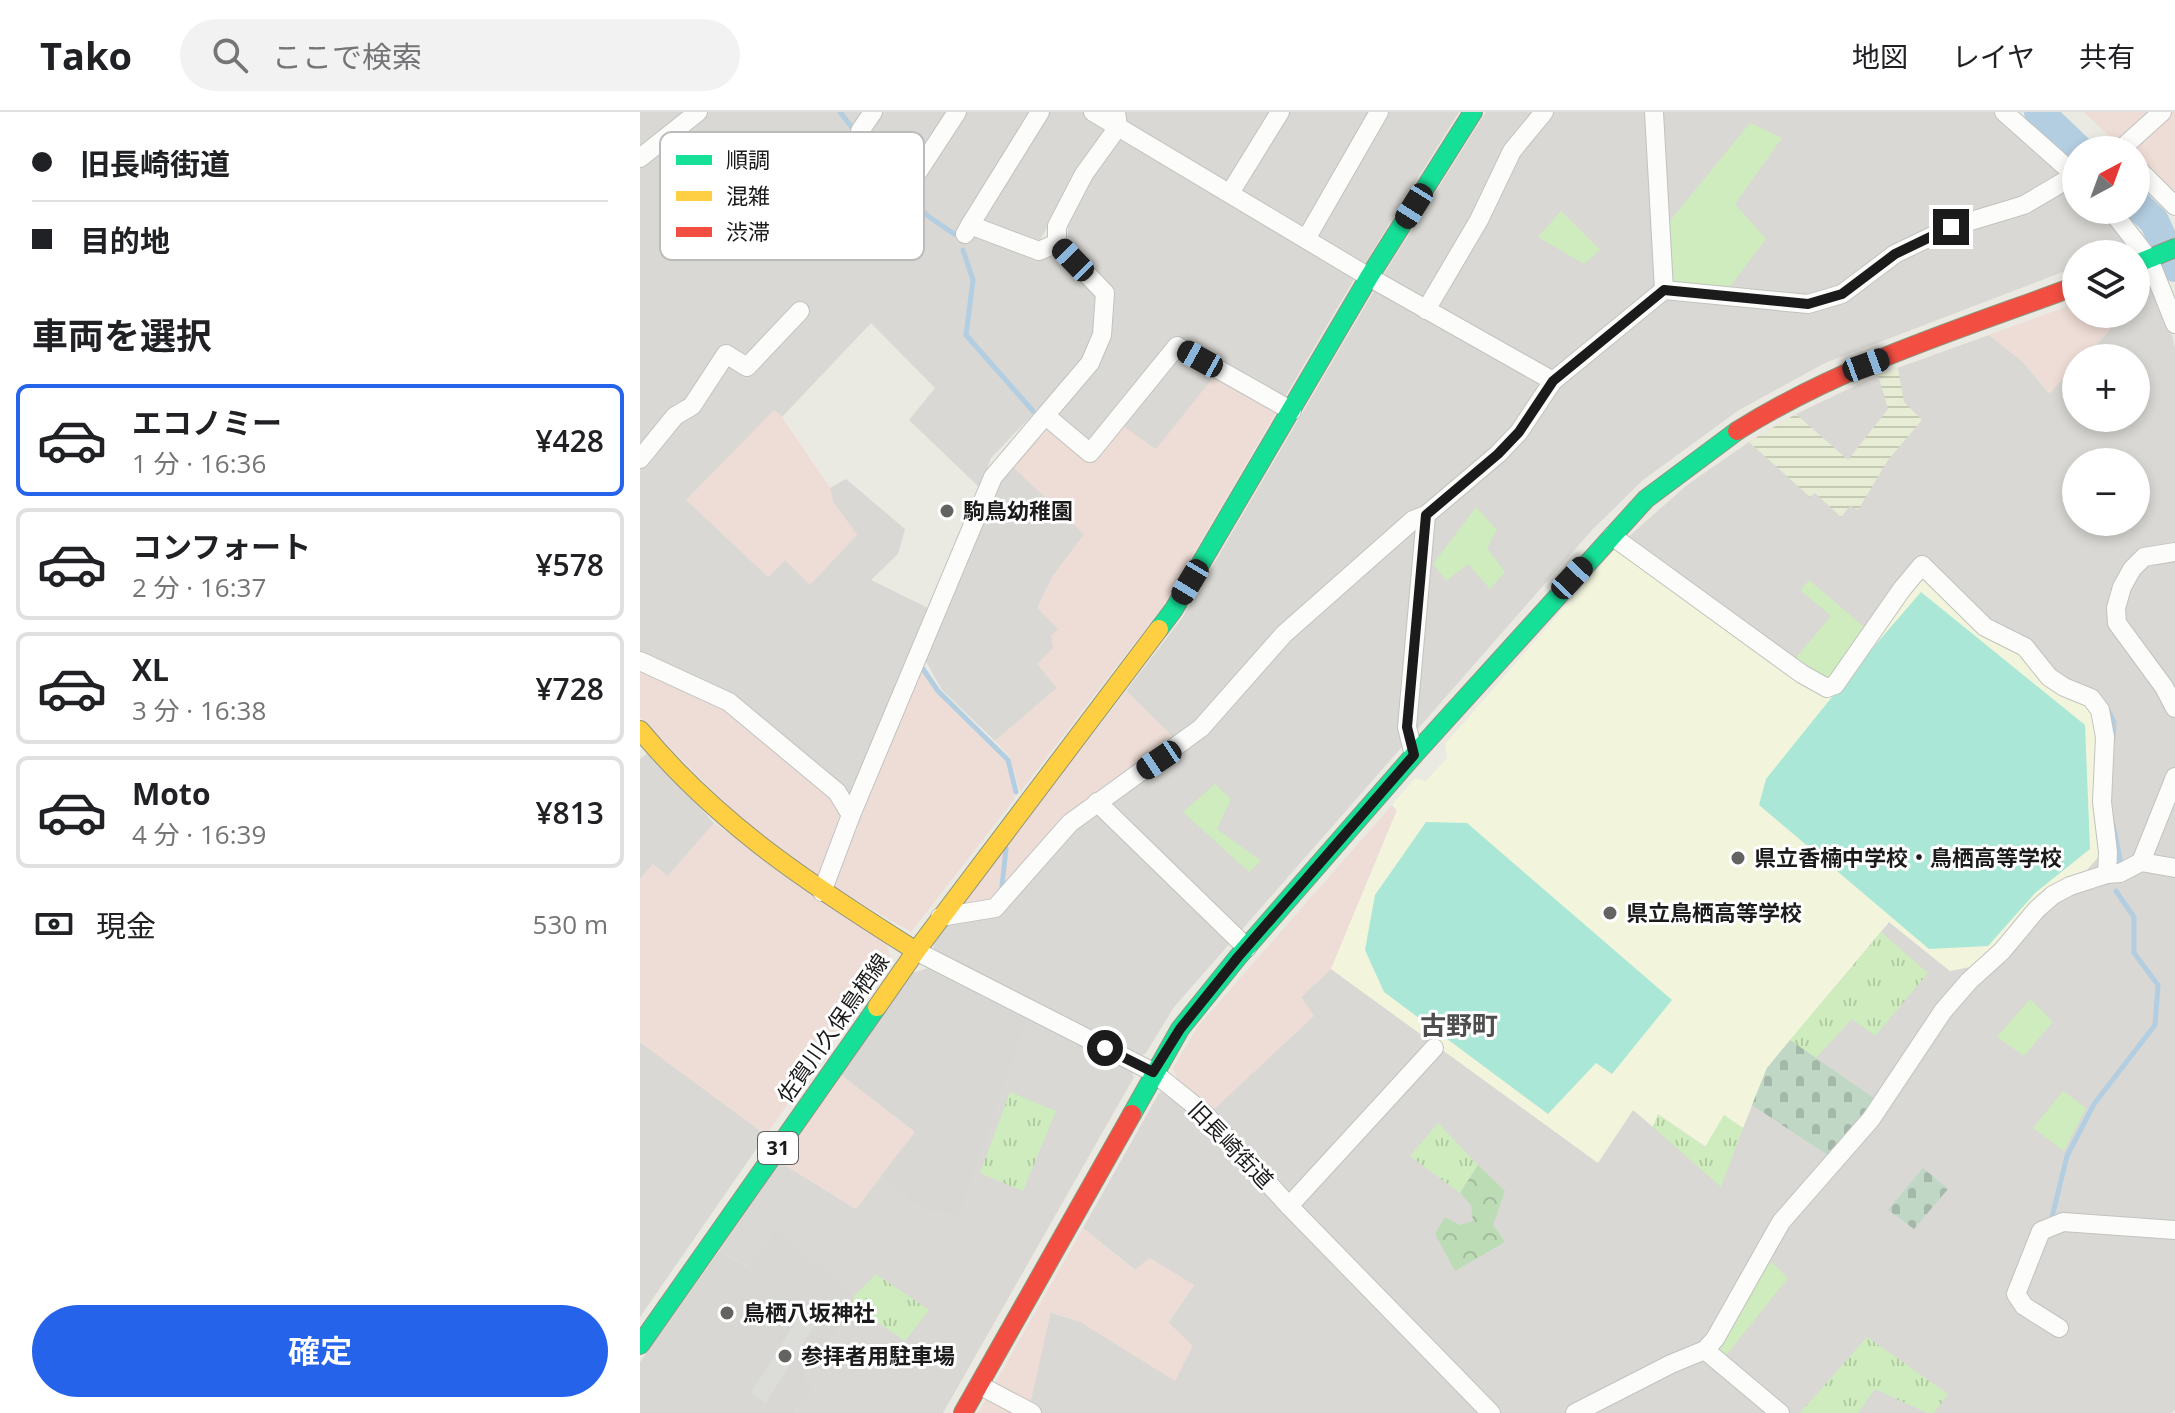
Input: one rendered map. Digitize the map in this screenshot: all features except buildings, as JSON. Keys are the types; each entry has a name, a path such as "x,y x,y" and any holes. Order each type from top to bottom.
{"street":[{"path":"673,132 698,112"},
{"path":"860,131 873,112"},
{"path":"924,163 957,112"},
{"path":"1040,112 967,230 1039,251 1057,243"},
{"path":"1093,112 1117,120 1369,277 1553,381"},
{"path":"1230,193 1280,112"},
{"path":"1306,239 1379,112"},
{"path":"916,951 1174,609 1369,277 1473,112"},
{"path":"1426,310 1479,220 1512,151 1544,112"},
{"path":"1654,112 1664,290"},
{"path":"2004,112 2062,163"},
{"path":"2135,136 2162,112"},
{"path":"822,892 851,815 993,477 1090,363 1102,335 1105,293 1057,243 1057,226 1117,120"},
{"path":"640,158 660,142"},
{"path":"2150,181 2175,206"},
{"path":"940,917 995,908 1070,823 1201,728 1284,634 1413,520 1426,515 1498,454 1519,432 1553,381 1664,290 1808,304 1825,301 1842,294 1895,254 1951,227 2024,205 2062,183"},
{"path":"2150,258 2175,248"},
{"path":"2150,276 2175,324"},
{"path":"963,1413 1180,1029 1414,755 1646,499 1688,464 1793,399 1866,365 2062,291"},
{"path":"640,459 675,416 692,406 726,354 747,367 800,311"},
{"path":"1046,416 1090,453 1177,346 1292,411"},
{"path":"1414,755 1407,727 1426,515"},
{"path":"1612,536 1827,688 1835,685 1922,565 1985,627 2025,647 2049,677 2091,698 2100,710 2105,737 2102,802 2108,852 2107,874"},
{"path":"2175,552 2144,557 2132,569 2122,587 2116,608 2117,623 2164,687 2175,708"},
{"path":"640,661 729,702 837,792 851,815"},
{"name":"佐賀川久保鳥栖線","path":"640,1345 916,951 822,892 726,822 683,782 641,735"},
{"path":"2141,862 2175,777"},
{"path":"1097,802 1247,948"},
{"path":"1575,1413 1705,1350 1715,1339 1781,1222 1871,1119 1943,1011 1969,981 2002,951 2037,909 2070,886 2120,873 2141,862 2175,868"},
{"name":"旧長崎街道","path":"916,951 1153,1072 1204,1113 1289,1206 1491,1413"},
{"path":"1289,1206 1434,1048"},
{"path":"2059,1328 2024,1306 2016,1294 2041,1231 2063,1222 2175,1230"},
{"path":"1705,1350 1780,1413"},
{"path":"979,1385 1032,1413"}],"shaded area":[{"path":"640,112 685,112 640,148"},
{"path":"703,112 1109,112 1110,130 1028,258 1062,256 1098,293 1096,332 1080,365 991,458 980,488 909,420 935,388 871,323 782,417 774,410 769,576 785,560 857,535 833,502 830,488 846,479 905,529 898,554 871,580 930,609 850,798 640,656 640,161 660,145 660,260 924,260 924,132 677,132"},
{"path":"1121,112 1459,112 1364,265 1122,120"},
{"path":"1486,112 2000,112 2062,169 2062,224 2116,224 2125,240 2062,240 2062,272 1825,363 1739,410 1643,480 1592,530 1174,1007 1146,1053 1135,1059 934,952 933,942 958,909 1066,821 1177,741 1126,691 1182,618 1382,277"},
{"path":"2084,112 2175,112 2175,201 2150,176 2150,136 2109,136"},
{"path":"1121,136 1356,276 1275,414 1156,449 1091,460 1055,417 1096,365 1110,291 1068,242 1068,222 1088,183"},
{"path":"2153,285 2167,313 2175,348 2175,1410 2171,1413 1498,1413 1211,1112 1313,1016 1301,997 1331,969 1597,1162 1633,1110 1743,1127 1767,1068 1889,922 1950,971 1837,691 1618,546 1687,485 1796,414 1878,375 1989,335 2022,361 2049,393 2062,380 2062,432 2150,432 2150,344 2096,344 2112,328 2150,328 2150,288"},
{"path":"2062,308 2062,328 2112,328 2096,344 2062,344 2062,380 2050,393 2022,361 1989,335"},
{"path":"1898,368 1904,402 1922,420 1888,460 1858,510 1850,506 1841,517 1815,493 1810,497 1749,442 1796,414 1848,460 1888,409 1878,375"},
{"path":"1216,374 1271,406 1275,414 1163,606 1020,792 1010,757 995,741 1057,688 1037,664 1053,648 1051,636 1058,629 1037,608 1052,577 1084,534 1011,465 1051,427 1091,460 1120,424 1156,449"},
{"path":"774,410 782,417 830,488 833,502 857,535 810,585 785,560 768,577 686,500"},
{"path":"1011,465 1085,534 1052,577 1058,630 1054,648 1057,688 995,741 942,690 923,656 996,482"},
{"name":"県立香楠中学校・鳥栖高等学校","path":"1618,546 1826,691 1915,579 1924,579 2083,701 2095,716 2099,736 2101,854 2080,878 2015,924 1975,966 1950,971 1889,922 1767,1068 1743,1128 1724,1115 1706,1147 1659,1115 1653,1127 1633,1110 1598,1163 1331,969 1397,810 1392,805 1415,778 1426,781 1447,758 1445,744"},
{"path":"1921,592 2085,725 2090,849 2035,893 1988,946 1929,949 1759,805 1766,779"},
{"path":"919,664 937,693 1006,762 1015,798 911,932 835,888 833,879"},
{"path":"640,670 728,709 838,800 845,823 820,878 762,841 640,717"},
{"path":"1126,691 1178,742 1088,801 992,905 958,909"},
{"path":"649,752 714,823 668,876 640,879 640,759"},
{"path":"1392,805 1397,810 1331,969 1301,997 1314,1016 1211,1112 1179,1083 1173,1068 1198,1026"},
{"path":"1426,822 1467,823 1672,1000 1612,1074 1596,1063 1548,1114 1384,992 1365,950 1375,895"},
{"path":"714,823 885,939 891,958 766,1135 640,1042 640,879 653,864 668,876"},
{"path":"929,968 1027,1016 959,1214 920,1209 880,1177 915,1132 840,1074 912,973"},
{"path":"1027,1016 1130,1068 1134,1077 943,1413 795,1413 815,1388 805,1377 847,1318 719,1251 780,1162 856,1209 880,1177 920,1209"},
{"path":"640,1042 766,1135 640,1317"},
{"path":"840,1074 915,1132 856,1209 780,1162"},
{"path":"1167,1091 1197,1114 1481,1413 1028,1413 1050,1312 1080,1322 1168,1323 1194,1285 1135,1270 1083,1228 1159,1093"},
{"path":"1083,1228 1134,1270 1150,1258 1194,1285 1168,1322 1193,1346 1175,1381 1080,1322 1051,1312 1028,1413 978,1413"},
{"name":"鳥栖八坂神社","path":"775,1232 854,1296 847,1318 805,1377 815,1388 795,1413 640,1413 640,1362 719,1251 749,1267"},
{"name":"参拝者用駐車場","path":"803,1310 818,1320 766,1403 751,1393"}],"green space":[{"path":"1750,123 1782,138 1735,204 1766,239 1728,289 1670,282 1669,222"},
{"path":"1561,211 1600,250 1584,264 1538,237"},
{"path":"1476,507 1497,530 1487,548 1505,572 1490,589 1468,564 1446,581 1433,564"},
{"path":"1809,580 1869,631 1831,682 1793,661 1831,616 1800,590"},
{"path":"1215,784 1231,799 1217,829 1261,861 1249,872 1183,812"},
{"path":"1881,932 1928,973 1875,1036 1852,1019 1816,1058 1790,1040"},
{"path":"2030,999 2053,1022 2024,1056 1997,1037"},
{"path":"1790,1040 1878,1101 1829,1156 1752,1105 1767,1068"},
{"path":"2063,1091 2086,1108 2064,1151 2033,1128"},
{"path":"1010,1092 1056,1111 1023,1191 980,1173"},
{"path":"1658,1114 1705,1147 1724,1115 1743,1128 1721,1187 1653,1127"},
{"path":"1438,1123 1478,1165 1460,1193 1410,1156"},
{"path":"1478,1165 1505,1191 1493,1225 1505,1242 1455,1271 1435,1234 1445,1217 1460,1225 1473,1221 1471,1205 1460,1193"},
{"path":"1923,1168 1948,1189 1914,1229 1888,1210"},
{"path":"1768,1259 1788,1278 1724,1358 1715,1350"},
{"path":"876,1274 929,1310 905,1341 864,1313 847,1318 854,1296"},
{"path":"1867,1337 1948,1394 1934,1413 1927,1413 1875,1389 1858,1413 1800,1413"}],"waterway":[{"path":"840,112 854,130"},
{"path":"2039,112 2064,136"},
{"path":"924,212 954,234"},
{"path":"2150,217 2175,267"},
{"path":"963,250 973,280 966,335 1033,411"},
{"path":"923,669 938,691 1008,760 1016,792"},
{"path":"2108,710 2114,722 2113,739"},
{"path":"2113,824 2121,864"},
{"path":"1002,886 1006,849"},
{"path":"2052,1217 2067,1156 2094,1104 2155,1025 2158,985 2134,953 2134,917 2116,891"}],"traffic: fast":[{"path":"1159,629 1174,609 1369,277 1473,112"},
{"path":"2150,258 2175,248"},
{"path":"1132,1114 1180,1029 1238,957 1414,755 1646,499 1737,431"},
{"path":"640,1345 877,1007"}],"traffic: slow":[{"path":"916,951 1159,629"},
{"path":"640,730 702,796 735,825 804,877 916,951 877,1007"}],"traffic: jam":[{"path":"1737,431 1860,367 2062,291"},
{"path":"963,1413 1132,1114"}],"place":[{"name":"駒鳥幼稚園","path":"947,511"},
{"name":"県立香楠中学校・鳥栖高等学校","path":"1738,858"},
{"name":"県立鳥栖高等学校","path":"1610,913"},
{"name":"鳥栖八坂神社","path":"727,1313"},
{"name":"参拝者用駐車場","path":"785,1356"}],"district":[{"name":"古野町","path":"1459,1026"}],"route":[{"path":"1105,1048 1153,1072 1180,1029 1238,957 1414,755 1407,727 1426,515 1498,454 1519,432 1553,381 1664,290 1808,304 1825,301 1842,294 1895,254 1951,227"}]}
